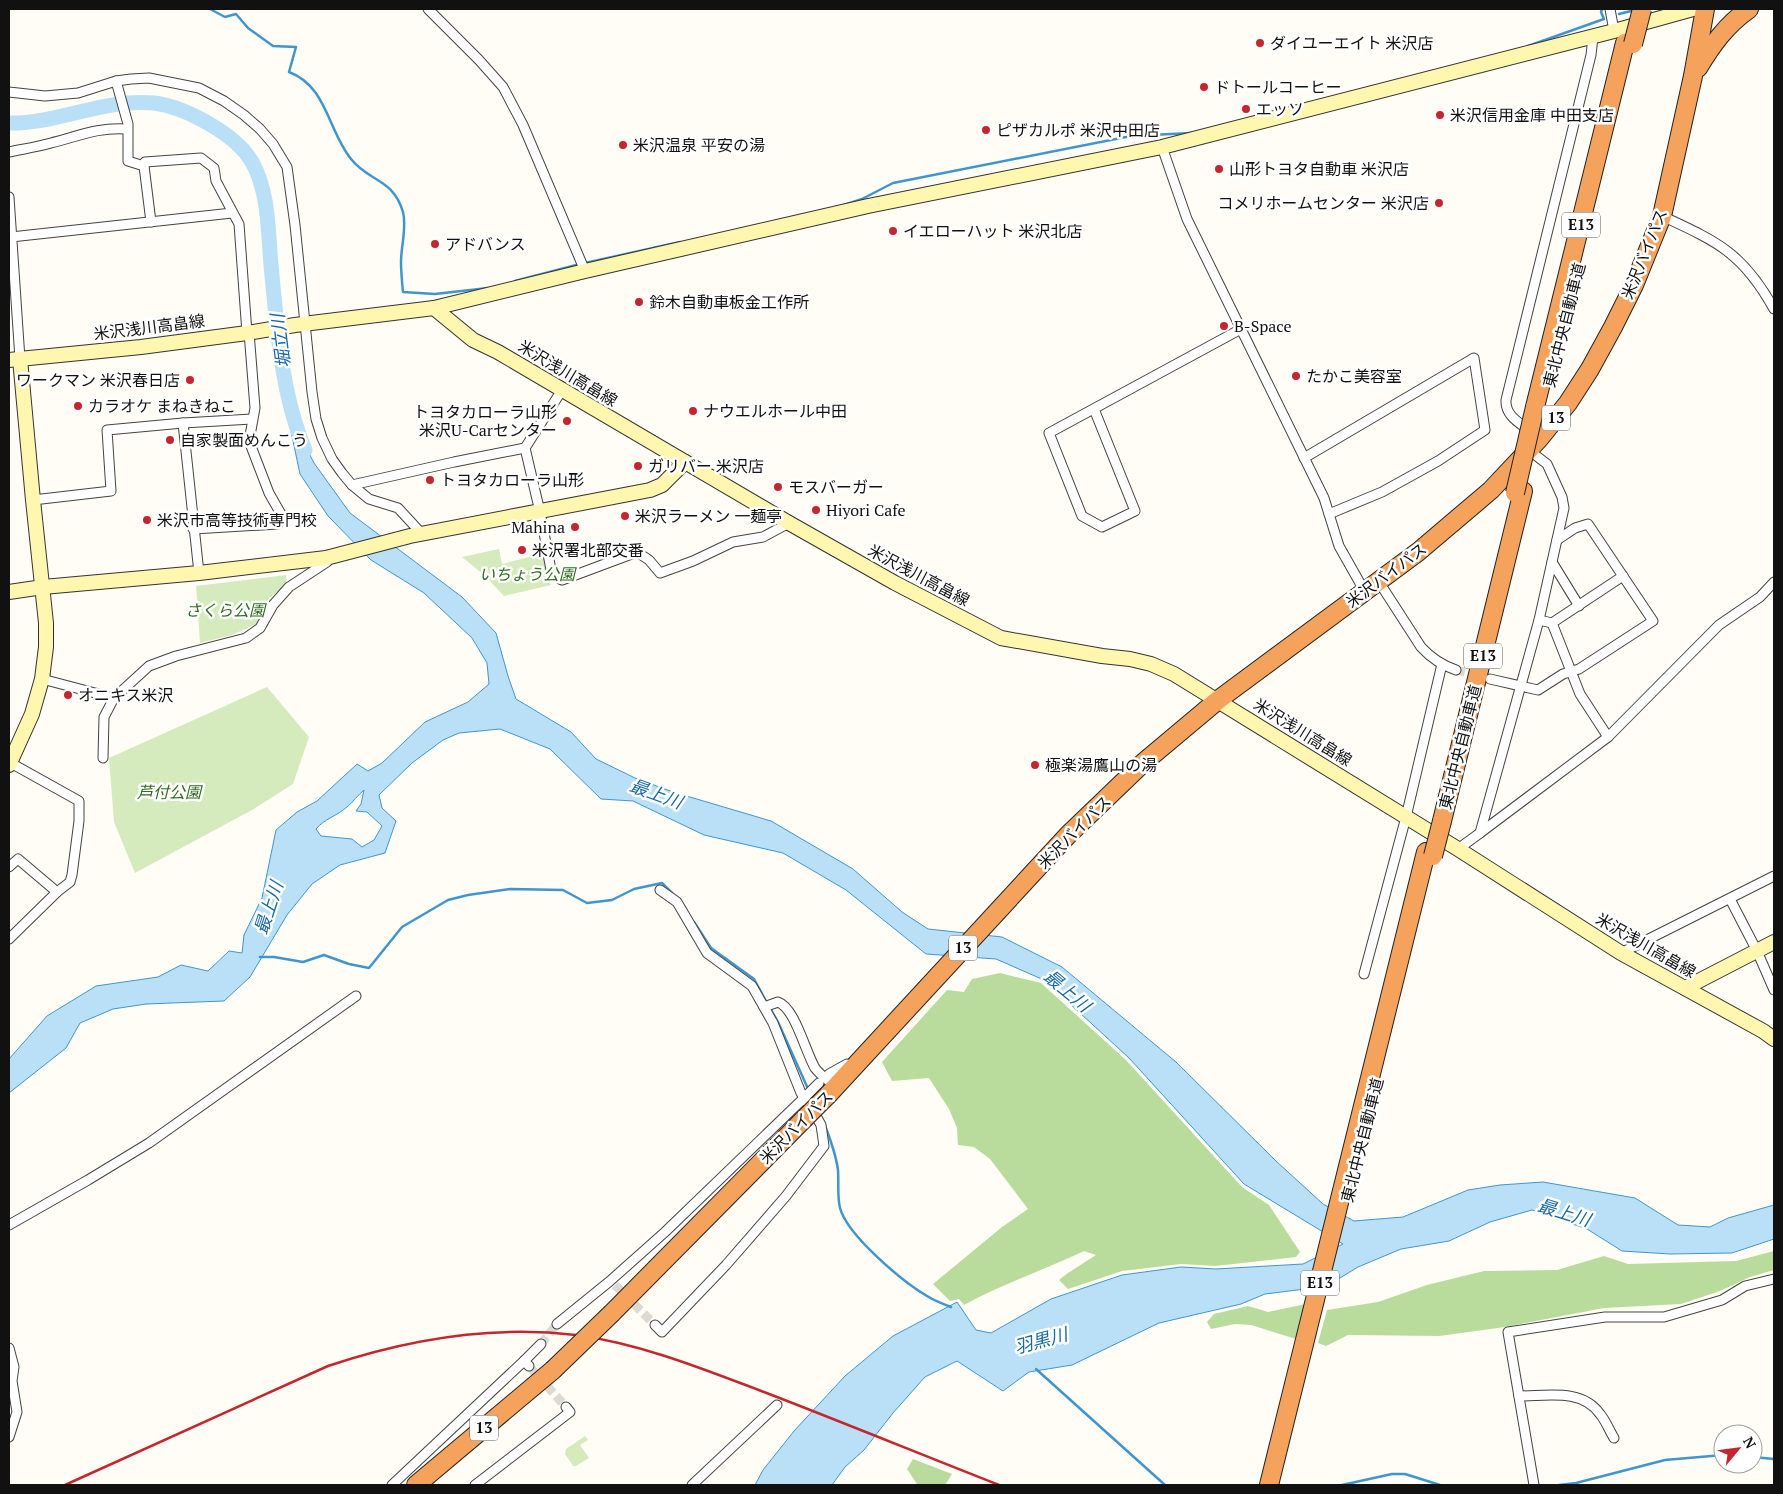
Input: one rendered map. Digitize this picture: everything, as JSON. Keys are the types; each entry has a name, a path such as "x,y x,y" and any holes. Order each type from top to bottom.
{"highway":[{"name":"東北中央自動車道","path":"1270,1485 1519,492 1624,39 1634,9"},
{"name":"東北中央自動車道","path":"1624,39 1642,9"},
{"name":"米沢バイパス","path":"416,1485 553,1370 612,1313 810,1114 826,1085 855,1065 1068,835 1143,763 1218,700 1418,552 1491,490 1535,445 1568,402 1590,369 1634,285 1662,216 1693,76 1705,9"},
{"path":"1693,76 1714,42 1728,25 1749,9"},
{"name":"東北中央自動車道","path":"1277,1485 1373,1080"}],"street":[{"path":"428,9 479,60 502,87 523,125 585,271"},
{"path":"1610,9 1624,39"},
{"path":"434,308 868,206 1162,147 1593,36 1624,39 1693,9"},
{"path":"1480,834 1539,620 1558,540 1564,504 1547,464 1535,445 1507,411 1506,400 1591,55 1593,36"},
{"path":"9,92 45,96 78,93 116,81 149,78 199,88 224,101 244,115 273,144 287,167 295,225 300,324 316,419 322,438 332,459 352,485 369,499 398,508 416,535"},
{"path":"116,81 128,127 128,161 144,166"},
{"path":"9,152 50,144 84,132 128,127"},
{"path":"1162,147 1187,219 1324,498 1339,546 1421,647 1442,664 1456,670"},
{"path":"150,222 145,162 201,158 214,168 216,181 239,224 255,408 249,441 268,493 281,514 278,524 193,528"},
{"path":"9,197 14,359 46,623 46,647 42,679 32,714 9,763 79,801 79,821 70,882 57,892 9,939"},
{"path":"11,237 232,212"},
{"path":"1662,216 1707,238 1731,253 1749,270 1763,288 1774,309"},
{"name":"米沢浅川高畠線","path":"14,359 141,347 300,324 434,308 474,340 498,352 895,583 1001,638 1102,656 1130,658 1174,674 1458,849 1621,953 1774,1039"},
{"path":"1094,409 1135,511 1102,526 1082,516 1049,433 1241,329"},
{"path":"1304,458 1474,358 1486,430 1438,461 1382,492 1329,514"},
{"path":"352,485 525,448 562,390"},
{"path":"32,500 111,491 107,430 252,419"},
{"path":"182,423 199,573"},
{"path":"525,448 552,575 562,580 637,552 649,560 660,573 693,561 733,542 763,537 789,523"},
{"path":"9,592 326,558 416,535 650,490 662,485 685,462"},
{"path":"1490,679 1538,690 1563,674 1579,669 1653,621 1588,524 1576,528 1558,540"},
{"path":"103,758 104,717 114,698 149,666 176,656 246,638 260,628 273,605 289,587 327,562 326,558"},
{"path":"1552,562 1579,606"},
{"path":"1552,624 1623,576"},
{"path":"1458,849 1608,737 1720,625 1760,598 1774,582"},
{"path":"1539,620 1552,624"},
{"path":"1552,624 1580,694 1608,737"},
{"path":"1364,974 1406,817 1442,664"},
{"path":"42,679 114,698"},
{"path":"9,867 18,859 57,892"},
{"path":"1621,953 1774,876"},
{"path":"655,1325 662,1332 726,1266 786,1196 824,1146 821,1126 810,1114 806,1096 801,1093 773,1023 768,1005 748,982 707,953 676,902 660,890"},
{"path":"1730,899 1757,951 1774,990"},
{"path":"1685,988 1774,942"},
{"path":"9,1225 149,1143 356,996"},
{"path":"557,1324 612,1283 806,1096 826,1085 816,1070 799,1034 795,1019 784,1004 778,1002 768,1005"},
{"path":"1534,1485 1508,1332 1605,1317 1664,1317 1722,1300 1745,1286 1774,1279"},
{"path":"392,1485 527,1364 541,1344"},
{"path":"9,1348 14,1367 12,1381 17,1412 9,1437"},
{"path":"1519,1396 1571,1395 1580,1398 1591,1403 1600,1413 1614,1438"},
{"path":"692,1485 776,1405"},
{"path":"475,1485 570,1412 566,1407"}],"green space":[{"name":"いちょう公園","path":"499,549 502,564 544,553 551,585 504,596 484,575 462,557"},
{"name":"さくら公園","path":"286,575 287,584 268,599 264,612 256,624 232,635 200,643 196,586"},
{"name":"芦付公園","path":"267,687 309,737 293,784 252,810 135,873 114,822 109,758"},
{"path":"1000,973 1041,983 1126,1060 1242,1187 1269,1205 1300,1252 1296,1257 1215,1266 1181,1264 1122,1271 1068,1289 1059,1280 1096,1255 1084,1251 993,1290 964,1305 959,1299 950,1301 933,1284 1002,1227 1028,1209 990,1159 974,1147 958,1145 957,1128 949,1109 929,1078 892,1081 882,1062 947,990 964,992 972,979"},
{"path":"1774,1251 1774,1270 1750,1277 1720,1291 1681,1304 1604,1308 1505,1327 1439,1336 1348,1335 1326,1346 1318,1343 1327,1310 1378,1302 1427,1285 1484,1271 1557,1270 1604,1256 1628,1264 1736,1261"},
{"path":"1306,1304 1296,1339 1251,1325 1235,1324 1211,1329 1207,1322 1214,1314 1248,1306 1268,1312"},
{"path":"585,1436 588,1440 580,1445 589,1458 573,1466 565,1454 566,1449"},
{"path":"913,1459 952,1474 945,1485 916,1485 907,1469"}],"water":[{"path":"286,408 314,463 350,513 462,597 496,633 516,699 571,732 596,759 635,778 673,792 771,821 853,869 902,912 928,929 1002,937 1062,967 1176,1062 1276,1161 1323,1204 1354,1221 1403,1217 1468,1190 1500,1185 1543,1182 1635,1198 1678,1225 1710,1227 1728,1218 1774,1205 1774,1239 1732,1253 1670,1254 1622,1251 1587,1229 1532,1210 1490,1222 1449,1241 1401,1249 1358,1267 1340,1278 1305,1289 1265,1294 1241,1304 1159,1323 1072,1365 1029,1372 1003,1391 957,1361 925,1377 864,1450 845,1467 832,1485 755,1485 763,1470 794,1431 845,1376 893,1336 957,1302 976,1330 991,1333 1051,1299 1122,1275 1181,1267 1216,1269 1303,1264 1343,1244 1244,1184 1129,1058 1044,980 996,959 926,954 846,890 783,853 704,835 633,801 601,799 550,749 500,729 459,733 443,740 412,763 379,795 382,808 396,821 385,853 340,865 312,884 287,915 250,977 224,1001 146,1004 113,1009 80,1023 66,1048 9,1093 9,1059 47,1016 96,986 158,977 181,965 208,971 229,951 242,953 244,935 262,898 276,830 297,812 317,801 357,764 368,771 382,763 425,722 468,702 489,684 487,663 472,638 424,593 371,560 328,516 300,474","holes":["364,790 361,804 356,811 367,812 382,826 374,840 362,847 352,839 321,836 316,829 347,807"]}],"waterway":[{"path":"210,9 225,17 236,14 248,28 273,46 296,47 289,72 302,79 319,98 343,148 351,159 365,172 387,186 399,201 404,218 401,262 403,292 435,294 488,288"},
{"path":"1528,46 1604,19 1601,12 1602,9"},
{"path":"1619,14 1635,10"},
{"name":"堀立川","path":"9,123 45,120 117,104 135,102 154,103 180,110 209,124 222,132 244,152 258,174 265,199 281,359 290,406 305,450"},
{"path":"844,205 862,199 893,183 1131,136 1191,133"},
{"path":"585,263 680,242"},
{"path":"515,281 580,264"},
{"path":"260,957 274,957 303,962 324,955 349,964 369,968 402,927 448,900 468,895 510,889 563,890 587,903 612,900 634,889 662,883 674,895"},
{"path":"694,922 711,948 754,979 767,1003"},
{"path":"770,1008 813,1100"},
{"path":"819,1112 828,1132 835,1156 838,1170 840,1208 853,1231 877,1257 904,1280 927,1296 951,1307"},
{"path":"1036,1369 1165,1485"},
{"path":"1559,1485 1576,1483 1665,1460 1713,1456"},
{"path":"1763,1458 1774,1459"},
{"path":"1342,1485 1392,1474 1405,1474 1440,1485"}],"tunnel":[{"path":"1456,670 1480,676"},
{"path":"615,1285 655,1325"},
{"path":"541,1344 557,1324"},
{"path":"529,1366 566,1407"}],"railway":[{"path":"65,1485 328,1366 389,1348 419,1342 481,1333 513,1332 544,1332 601,1339 672,1358 764,1392 999,1485"}],"place":[{"name":"ダイユーエイト 米沢店","path":"1260,43"},
{"name":"ドトールコーヒー","path":"1204,87"},
{"name":"エッソ","path":"1246,109"},
{"name":"米沢信用金庫 中田支店","path":"1440,115"},
{"name":"ピザカルポ 米沢中田店","path":"986,130"},
{"name":"米沢温泉 平安の湯","path":"623,145"},
{"name":"山形トヨタ自動車 米沢店","path":"1219,169"},
{"name":"コメリホームセンター 米沢店","path":"1439,203"},
{"name":"イエローハット 米沢北店","path":"893,231"},
{"name":"アドバンス","path":"435,244"},
{"name":"鈴木自動車板金工作所","path":"639,302"},
{"name":"B-Space","path":"1224,326"},
{"name":"たかこ美容室","path":"1296,376"},
{"name":"ワークマン 米沢春日店","path":"190,380"},
{"name":"カラオケ まねきねこ","path":"78,406"},
{"name":"ナウエルホール中田","path":"693,411"},
{"name":"トヨタカローラ山形 米沢U-Carセンター","path":"567,421"},
{"name":"自家製面めんこう","path":"170,440"},
{"name":"ガリバー 米沢店","path":"638,466"},
{"name":"トヨタカローラ山形","path":"430,480"},
{"name":"モスバーガー","path":"778,487"},
{"name":"Hiyori Cafe","path":"816,510"},
{"name":"米沢ラーメン 一麺亭","path":"625,516"},
{"name":"米沢市高等技術専門校","path":"147,520"},
{"name":"Mahina","path":"575,527"},
{"name":"米沢署北部交番","path":"522,550"},
{"name":"オニキス米沢","path":"68,695"},
{"name":"極楽湯鷹山の湯","path":"1035,765"}],"water label":[{"name":"最上川","path":"656,794"},
{"name":"最上川","path":"269,908"},
{"name":"最上川","path":"1067,991"},
{"name":"最上川","path":"1564,1213"},
{"name":"羽黒川","path":"1041,1341"}]}
